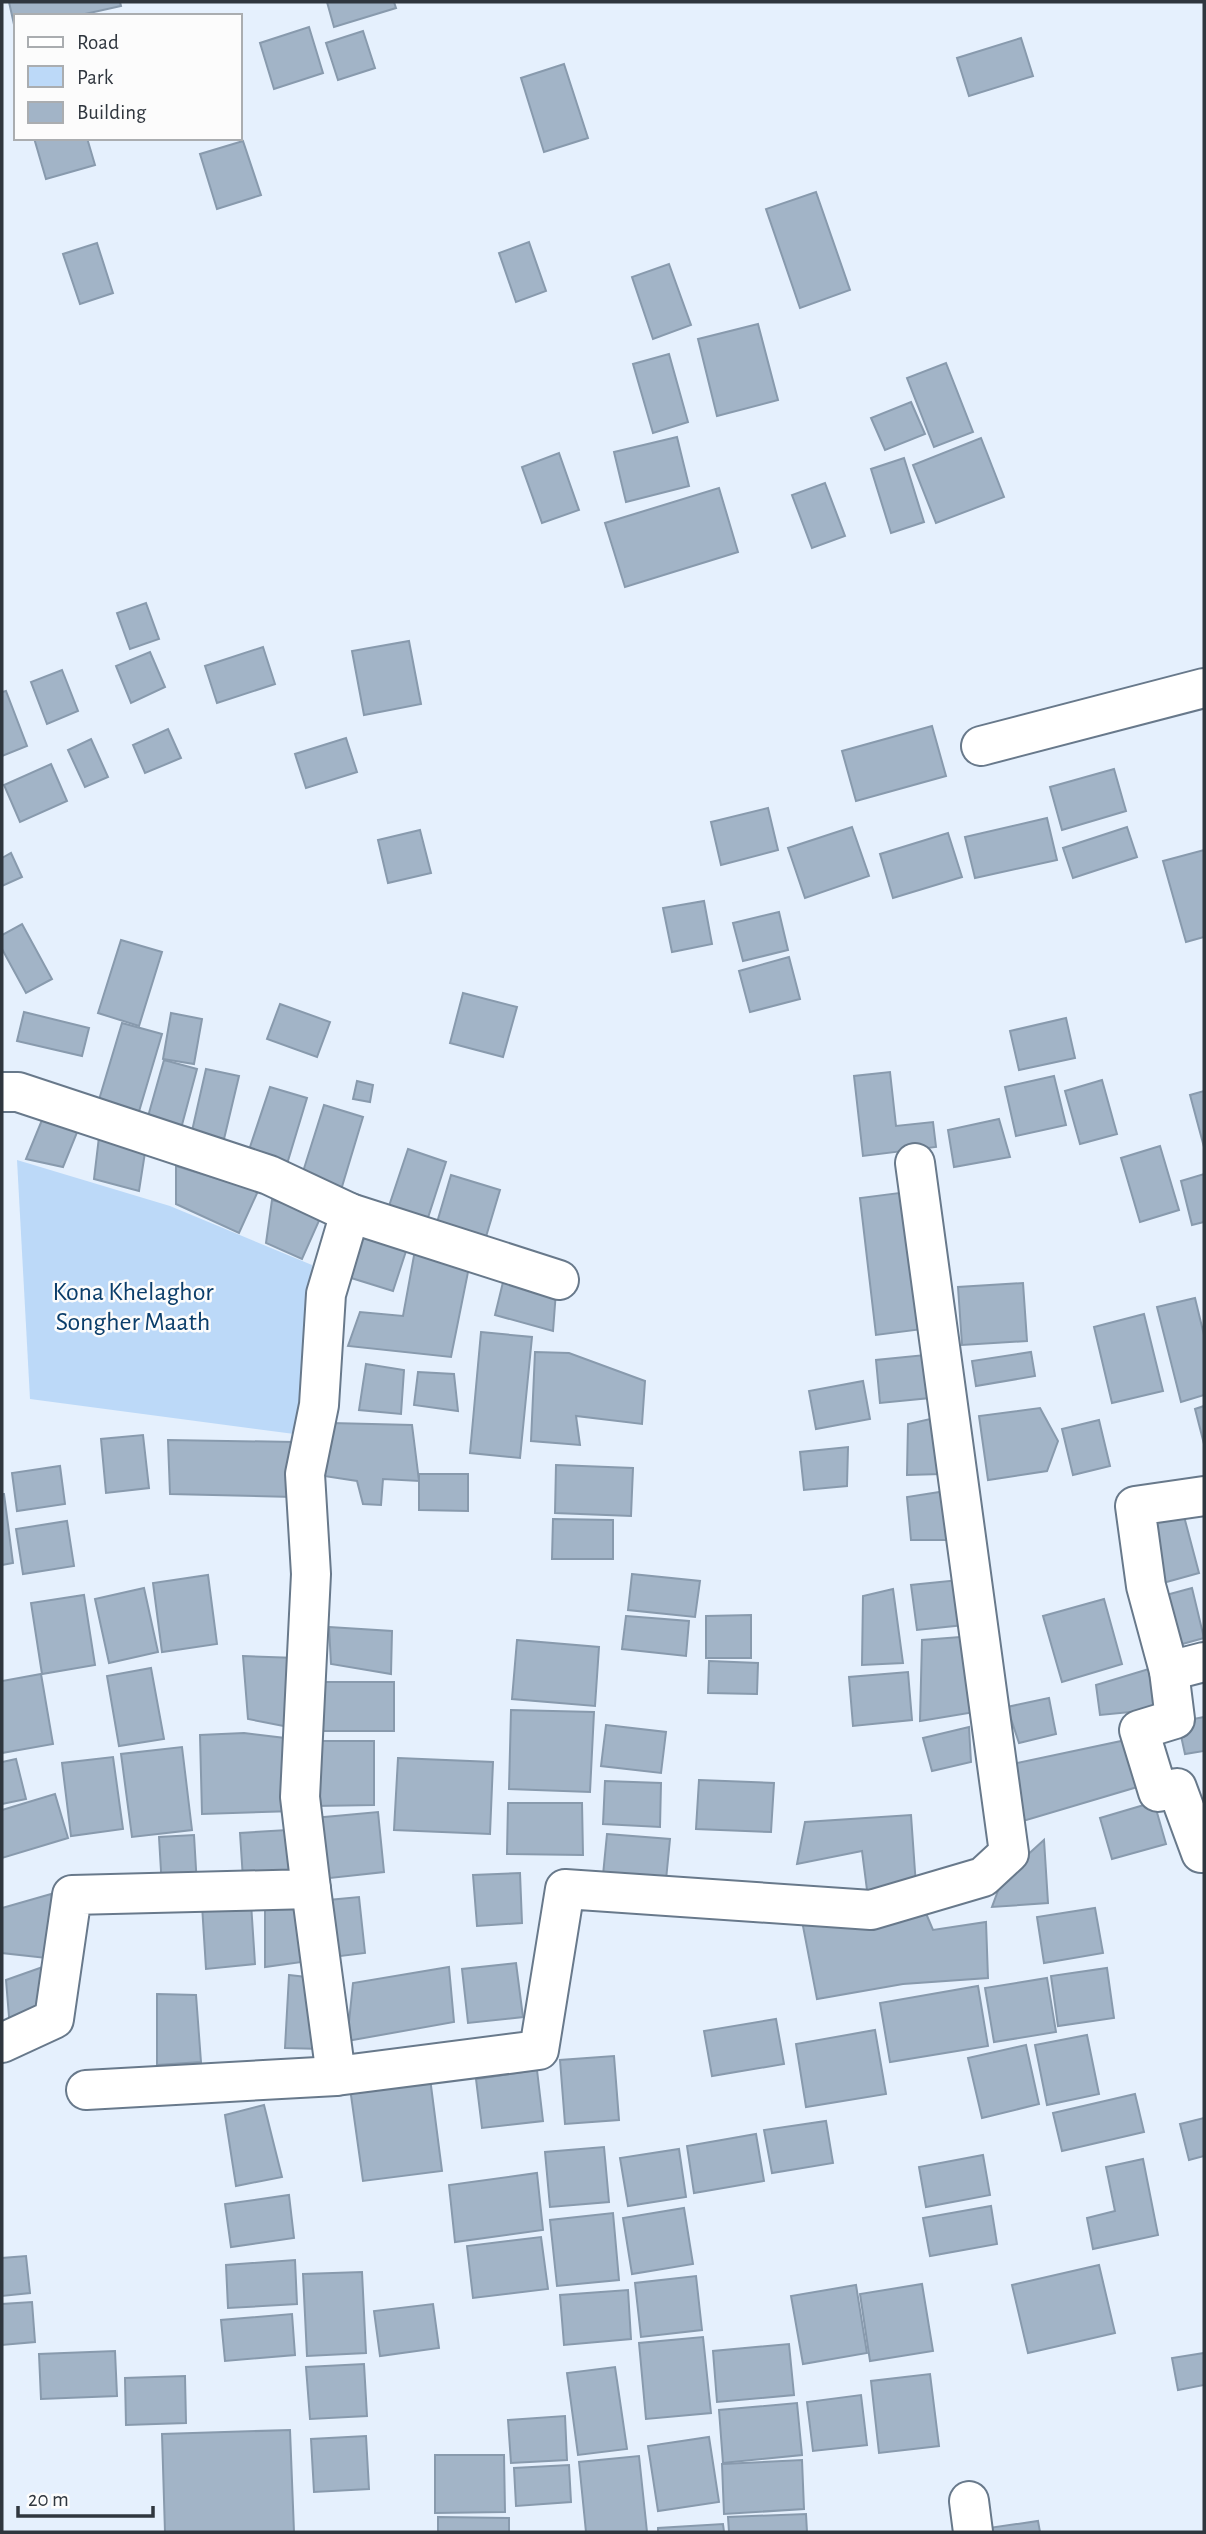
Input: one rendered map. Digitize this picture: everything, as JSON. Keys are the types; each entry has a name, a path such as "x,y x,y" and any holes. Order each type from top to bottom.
{"street":[{"path":"981,746 1204,688"},
{"path":"2,1092 18,1092 270,1175 350,1213 559,1280"},
{"path":"86,2090 336,2076 539,2050 565,1889 871,1910 983,1877 1009,1853 915,1163"},
{"path":"336,2076 300,1797 311,1574 305,1474 319,1405 326,1294 350,1213"},
{"path":"1204,1496 1135,1506 1146,1586 1186,1667 1175,1720 1139,1730 1158,1792 1177,1788 1193,1834 1201,1853 1204,1853"},
{"path":"2,2042 54,2019 72,1895 311,1889"}],"green space":[{"name":"Kona Khelaghor Songher Maath","path":"17,1160 170,1206 312,1265 302,1435 30,1399"}],"building":[{"path":"9,2 120,2 121,6 85,14 14,14 14,24"},
{"path":"327,2 394,2 396,8 334,27"},
{"path":"309,27 323,73 274,89 260,43"},
{"path":"363,31 375,68 338,80 326,43"},
{"path":"1021,38 1033,76 969,96 957,58"},
{"path":"564,64 588,138 544,152 521,78"},
{"path":"35,140 88,140 95,165 46,179"},
{"path":"243,141 261,195 217,209 200,154"},
{"path":"816,192 850,290 800,308 766,209"},
{"path":"529,242 546,291 516,302 499,253"},
{"path":"97,243 113,293 80,304 63,254"},
{"path":"669,264 691,325 653,339 632,277"},
{"path":"758,324 778,400 717,416 698,339"},
{"path":"669,354 688,422 653,433 633,364"},
{"path":"946,363 973,432 934,447 907,378"},
{"path":"911,402 925,434 885,450 871,418"},
{"path":"677,437 689,486 626,502 614,452"},
{"path":"981,438 1004,497 936,523 913,465"},
{"path":"559,453 579,510 542,523 522,467"},
{"path":"904,458 924,522 891,533 871,469"},
{"path":"825,483 845,536 812,548 792,495"},
{"path":"719,488 738,552 625,587 605,523"},
{"path":"146,603 159,639 130,649 117,613"},
{"path":"409,641 421,704 364,715 352,651"},
{"path":"263,647 275,684 217,703 205,666"},
{"path":"150,652 165,687 131,703 116,666"},
{"path":"62,670 78,711 47,724 31,682"},
{"path":"6,691 27,746 2,756 2,692"},
{"path":"932,726 946,776 856,801 842,751"},
{"path":"168,729 181,758 145,773 133,745"},
{"path":"346,738 357,772 306,788 295,754"},
{"path":"91,739 108,777 85,787 68,750"},
{"path":"51,764 67,801 20,822 4,785"},
{"path":"1114,769 1126,811 1062,830 1050,787"},
{"path":"768,808 778,850 721,865 711,822"},
{"path":"1047,818 1057,860 975,878 965,837"},
{"path":"852,827 869,876 805,898 788,848"},
{"path":"1127,827 1137,857 1073,878 1063,848"},
{"path":"420,830 431,873 388,883 378,840"},
{"path":"948,833 962,877 893,898 880,854"},
{"path":"1204,850 1204,937 1186,942 1163,861"},
{"path":"11,853 22,877 2,886 2,858"},
{"path":"704,901 712,944 672,952 663,908"},
{"path":"779,912 788,950 743,961 733,923"},
{"path":"22,924 52,979 26,993 2,949 2,935"},
{"path":"121,940 162,952 139,1026 98,1013"},
{"path":"789,957 800,999 750,1012 739,971"},
{"path":"463,993 517,1007 503,1057 450,1043"},
{"path":"280,1004 330,1022 317,1057 267,1039"},
{"path":"24,1012 89,1028 82,1056 17,1041"},
{"path":"171,1013 202,1019 194,1064 163,1059"},
{"path":"1066,1018 1075,1058 1019,1070 1010,1031"},
{"path":"122,1023 162,1034 135,1125 95,1113"},
{"path":"164,1060 197,1069 179,1136 145,1127"},
{"path":"206,1069 239,1076 224,1139 192,1131"},
{"path":"890,1072 896,1126 933,1122 936,1147 863,1156 854,1076"},
{"path":"1054,1076 1066,1125 1016,1136 1005,1087"},
{"path":"1102,1080 1117,1134 1080,1144 1065,1091"},
{"path":"357,1081 373,1085 370,1102 353,1099"},
{"path":"270,1087 307,1098 284,1174 245,1162"},
{"path":"1204,1091 1204,1147 1190,1095"},
{"path":"324,1105 363,1117 341,1190 301,1178"},
{"path":"999,1119 1010,1157 954,1167 948,1130"},
{"path":"42,1120 78,1130 63,1167 26,1159"},
{"path":"99,1137 146,1146 139,1191 94,1179"},
{"path":"1160,1146 1179,1210 1140,1222 1121,1158"},
{"path":"408,1149 446,1162 424,1230 385,1218"},
{"path":"176,1166 258,1191 239,1233 176,1204"},
{"path":"1204,1174 1204,1222 1192,1225 1181,1181"},
{"path":"451,1175 500,1190 482,1250 433,1236"},
{"path":"907,1192 923,1329 876,1335 860,1198"},
{"path":"272,1200 322,1214 302,1259 266,1243"},
{"path":"359,1234 408,1245 393,1291 348,1277"},
{"path":"415,1250 469,1267 451,1357 348,1346 360,1312 403,1316"},
{"path":"504,1278 556,1291 553,1331 495,1315"},
{"path":"1023,1283 1027,1341 962,1345 958,1287"},
{"path":"1195,1298 1204,1335 1204,1395 1181,1402 1157,1307"},
{"path":"1144,1314 1163,1391 1112,1403 1094,1327"},
{"path":"481,1332 532,1337 520,1458 470,1453"},
{"path":"535,1352 569,1353 645,1381 642,1424 576,1416 580,1445 531,1441"},
{"path":"1031,1352 1035,1376 976,1386 972,1361"},
{"path":"925,1355 930,1398 880,1403 876,1360"},
{"path":"366,1364 404,1370 401,1414 359,1410"},
{"path":"418,1372 454,1374 458,1411 414,1405"},
{"path":"863,1381 870,1419 816,1429 809,1391"},
{"path":"1204,1406 1204,1444 1195,1409"},
{"path":"1040,1408 1058,1441 1047,1471 988,1480 979,1416"},
{"path":"935,1418 941,1474 907,1475 908,1424"},
{"path":"1099,1420 1110,1466 1073,1475 1062,1429"},
{"path":"331,1423 412,1425 419,1481 383,1479 381,1505 363,1504 357,1481 324,1476"},
{"path":"143,1435 149,1488 106,1493 101,1439"},
{"path":"168,1440 294,1442 293,1497 170,1494"},
{"path":"848,1447 847,1486 804,1490 800,1452"},
{"path":"556,1465 633,1468 631,1516 555,1513"},
{"path":"60,1466 65,1504 17,1511 12,1473"},
{"path":"419,1474 468,1474 468,1511 419,1510"},
{"path":"946,1491 950,1540 911,1540 907,1497"},
{"path":"2,1494 13,1563 2,1565"},
{"path":"1181,1505 1199,1573 1163,1583 1145,1515"},
{"path":"553,1519 613,1520 613,1559 552,1559"},
{"path":"67,1521 74,1566 23,1574 16,1529"},
{"path":"632,1574 700,1581 695,1617 628,1610"},
{"path":"208,1575 217,1644 162,1652 153,1583"},
{"path":"959,1580 964,1625 917,1630 911,1585"},
{"path":"144,1588 158,1652 109,1663 95,1599"},
{"path":"1192,1588 1204,1638 1168,1648 1155,1598"},
{"path":"893,1589 903,1663 862,1665 863,1596"},
{"path":"84,1595 95,1665 42,1674 31,1603"},
{"path":"1104,1599 1122,1664 1062,1682 1043,1616"},
{"path":"751,1615 751,1658 706,1658 706,1616"},
{"path":"626,1616 689,1621 686,1656 622,1649"},
{"path":"329,1627 392,1631 391,1674 331,1664"},
{"path":"973,1636 981,1711 920,1721 922,1640"},
{"path":"517,1640 599,1647 595,1706 512,1699"},
{"path":"243,1656 297,1658 294,1728 248,1719"},
{"path":"709,1661 758,1663 757,1694 708,1693"},
{"path":"151,1668 164,1739 119,1746 107,1676"},
{"path":"1152,1668 1161,1709 1100,1715 1096,1685"},
{"path":"908,1672 912,1720 853,1726 849,1677"},
{"path":"41,1674 53,1744 2,1753 2,1681"},
{"path":"319,1682 394,1682 394,1731 318,1731"},
{"path":"1049,1698 1056,1734 1019,1743 1007,1707"},
{"path":"511,1710 594,1712 590,1792 509,1789"},
{"path":"1204,1717 1204,1751 1185,1754 1178,1722"},
{"path":"606,1725 666,1732 661,1773 601,1766"},
{"path":"969,1727 971,1762 932,1771 923,1738"},
{"path":"244,1733 293,1739 294,1811 202,1814 200,1735"},
{"path":"1126,1740 1144,1785 1023,1821 1012,1764"},
{"path":"315,1741 374,1741 374,1805 315,1806"},
{"path":"182,1747 192,1830 132,1837 121,1754"},
{"path":"113,1757 123,1829 71,1836 62,1763"},
{"path":"398,1758 493,1762 490,1834 394,1830"},
{"path":"16,1759 26,1799 2,1804 2,1762"},
{"path":"699,1780 774,1783 771,1832 696,1829"},
{"path":"605,1781 661,1783 660,1827 603,1824"},
{"path":"55,1794 68,1838 2,1858 2,1810"},
{"path":"1154,1802 1166,1844 1112,1859 1100,1818"},
{"path":"508,1803 582,1803 583,1855 507,1854"},
{"path":"378,1812 384,1872 321,1879 314,1818"},
{"path":"911,1815 916,1886 867,1890 862,1851 797,1864 805,1822"},
{"path":"287,1830 290,1875 243,1879 240,1833"},
{"path":"607,1834 670,1839 666,1880 603,1875"},
{"path":"194,1835 197,1886 162,1888 159,1837"},
{"path":"1044,1840 1048,1903 992,1907 1003,1877"},
{"path":"520,1873 522,1923 477,1926 473,1875"},
{"path":"51,1894 59,1920 55,1959 2,1953 2,1908"},
{"path":"359,1897 365,1953 325,1958 318,1901"},
{"path":"302,1898 302,1962 265,1967 265,1899"},
{"path":"251,1903 255,1964 206,1969 202,1905"},
{"path":"1095,1908 1103,1953 1044,1963 1037,1917"},
{"path":"925,1911 933,1930 986,1922 988,1978 903,1984 817,1999 802,1921"},
{"path":"54,1963 49,2014 10,2029 6,1980"},
{"path":"516,1963 523,2017 468,2023 462,1969"},
{"path":"449,1967 454,2022 347,2041 353,1983"},
{"path":"1107,1968 1114,2018 1058,2026 1051,1976"},
{"path":"289,1975 315,1978 322,2049 285,2048"},
{"path":"1047,1978 1056,2032 994,2042 985,1988"},
{"path":"978,1986 988,2046 890,2062 880,2003"},
{"path":"157,1994 196,1995 201,2062 157,2065"},
{"path":"776,2019 784,2064 712,2076 704,2031"},
{"path":"875,2030 886,2094 806,2107 796,2044"},
{"path":"1087,2035 1099,2094 1047,2105 1035,2045"},
{"path":"1026,2045 1039,2104 982,2118 968,2058"},
{"path":"614,2056 619,2120 565,2124 560,2060"},
{"path":"537,2070 543,2121 482,2128 476,2079"},
{"path":"430,2078 442,2171 363,2181 350,2088"},
{"path":"1135,2094 1144,2132 1062,2151 1053,2113"},
{"path":"264,2105 282,2177 236,2186 225,2115"},
{"path":"1204,2118 1204,2156 1189,2160 1180,2124"},
{"path":"826,2121 833,2163 772,2173 764,2130"},
{"path":"756,2134 764,2181 694,2193 687,2146"},
{"path":"604,2147 609,2202 550,2207 545,2152"},
{"path":"679,2149 686,2197 628,2206 620,2158"},
{"path":"983,2155 990,2195 926,2207 919,2167"},
{"path":"1143,2159 1158,2235 1093,2249 1087,2218 1115,2211 1106,2167"},
{"path":"537,2173 543,2230 455,2242 449,2185"},
{"path":"289,2195 294,2238 231,2247 225,2204"},
{"path":"991,2206 997,2244 930,2256 923,2218"},
{"path":"684,2208 693,2264 632,2274 623,2218"},
{"path":"613,2213 619,2280 557,2286 550,2220"},
{"path":"541,2237 548,2289 473,2298 467,2246"},
{"path":"26,2256 30,2293 2,2296 2,2258"},
{"path":"295,2260 297,2304 228,2308 226,2265"},
{"path":"1099,2265 1115,2333 1028,2353 1012,2285"},
{"path":"362,2272 366,2353 307,2356 303,2274"},
{"path":"696,2276 702,2330 641,2337 635,2283"},
{"path":"922,2284 933,2351 870,2361 860,2294"},
{"path":"856,2285 867,2353 803,2364 791,2296"},
{"path":"628,2290 631,2339 564,2345 560,2295"},
{"path":"32,2302 35,2342 2,2345 2,2304"},
{"path":"433,2304 439,2348 380,2356 374,2311"},
{"path":"292,2314 295,2355 225,2361 221,2320"},
{"path":"703,2337 711,2413 646,2419 639,2343"},
{"path":"789,2344 794,2395 717,2402 713,2351"},
{"path":"115,2351 117,2396 41,2399 39,2354"},
{"path":"1204,2353 1204,2385 1178,2390 1172,2358"},
{"path":"364,2364 367,2416 310,2419 306,2367"},
{"path":"615,2367 627,2449 578,2455 567,2373"},
{"path":"930,2374 939,2446 879,2453 871,2381"},
{"path":"185,2376 186,2423 126,2425 125,2378"},
{"path":"861,2395 867,2445 813,2451 807,2402"},
{"path":"797,2403 802,2455 723,2463 719,2410"},
{"path":"565,2416 567,2460 511,2463 508,2420"},
{"path":"290,2430 294,2532 165,2532 162,2434"},
{"path":"366,2436 369,2489 314,2492 311,2439"},
{"path":"709,2437 719,2502 658,2511 648,2446"},
{"path":"435,2455 504,2455 505,2512 435,2513"},
{"path":"639,2456 647,2532 586,2532 579,2462"},
{"path":"802,2460 804,2509 724,2514 722,2464"},
{"path":"569,2465 571,2502 516,2506 514,2468"},
{"path":"806,2514 807,2532 729,2532 728,2517"},
{"path":"438,2517 509,2518 509,2532 438,2532"},
{"path":"1038,2521 1040,2532 983,2532 982,2529"},
{"path":"723,2524 724,2532 658,2532 658,2528"}]}
